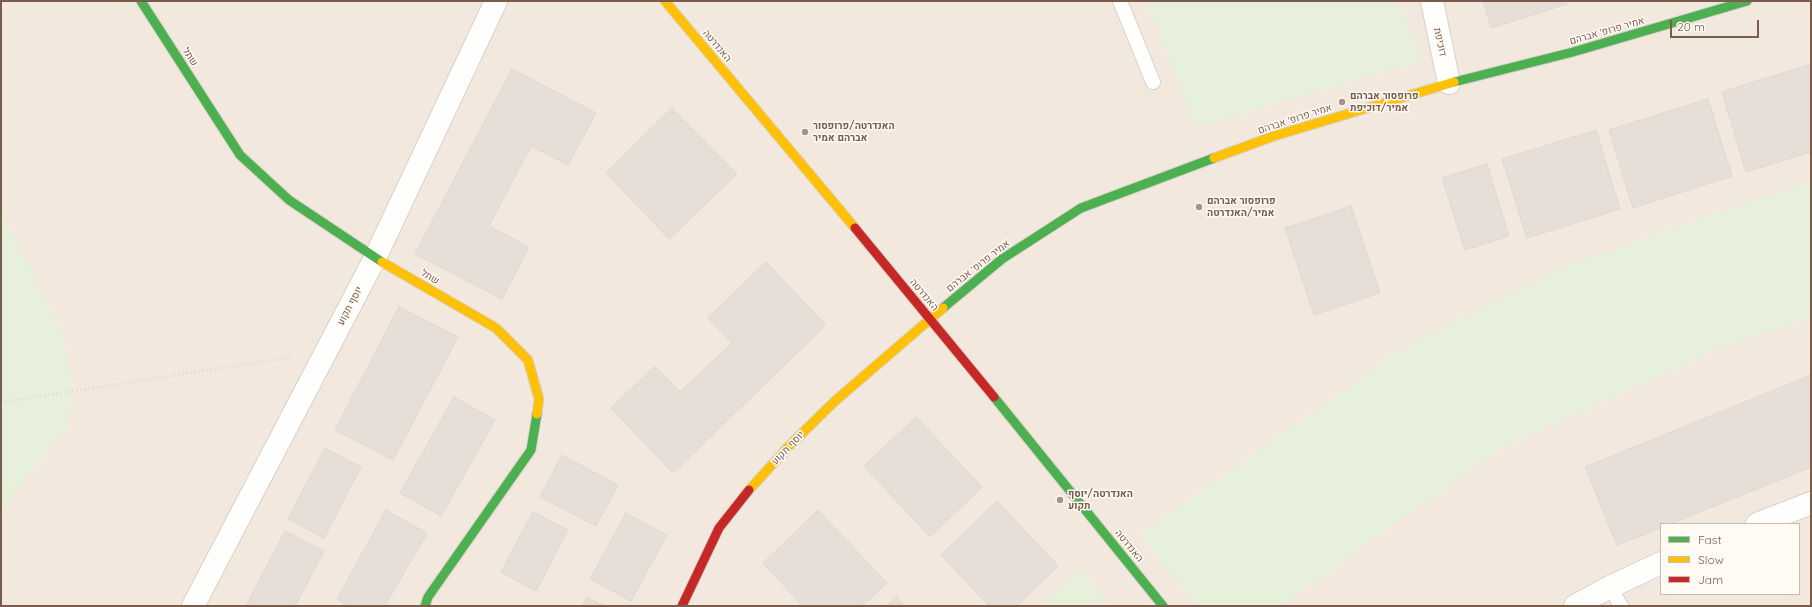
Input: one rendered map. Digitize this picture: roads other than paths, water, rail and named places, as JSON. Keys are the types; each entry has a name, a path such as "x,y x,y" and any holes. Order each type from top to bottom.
{"street":[{"name":"שתל","path":"141,1 240,154 289,200 375,258 496,328 528,360 540,399 531,450 428,597 425,606"},
{"name":"יוסף תקוע","path":"193,606 375,258 496,1"},
{"name":"האנדרטה","path":"665,1 930,318 1163,606"},
{"name":"דוכיפת","path":"1432,1 1449,83"},
{"name":"אמיר פרופ' אברהם","path":"930,318 1002,259 1081,208 1274,136 1449,83 1573,52 1738,2"},
{"name":"יוסף תקוע","path":"682,606 719,528 754,484 788,446 835,401 930,318"},
{"path":"1760,523 1811,503"},
{"path":"1575,606 1610,587 1660,563"}],"lane":[{"path":"1120,1 1153,82"},
{"path":"1610,587 1621,606"}],"place":[{"name":"פרופסור אברהם אמיר/דוכיפת","path":"1342,102"},
{"name":"האנדרטה/פרופסור אברהם אמיר","path":"805,132"},
{"name":"פרופסור אברהם אמיר/האנדרטה","path":"1199,207"},
{"name":"האנדרטה/יוסף תקוע","path":"1060,500"}]}
